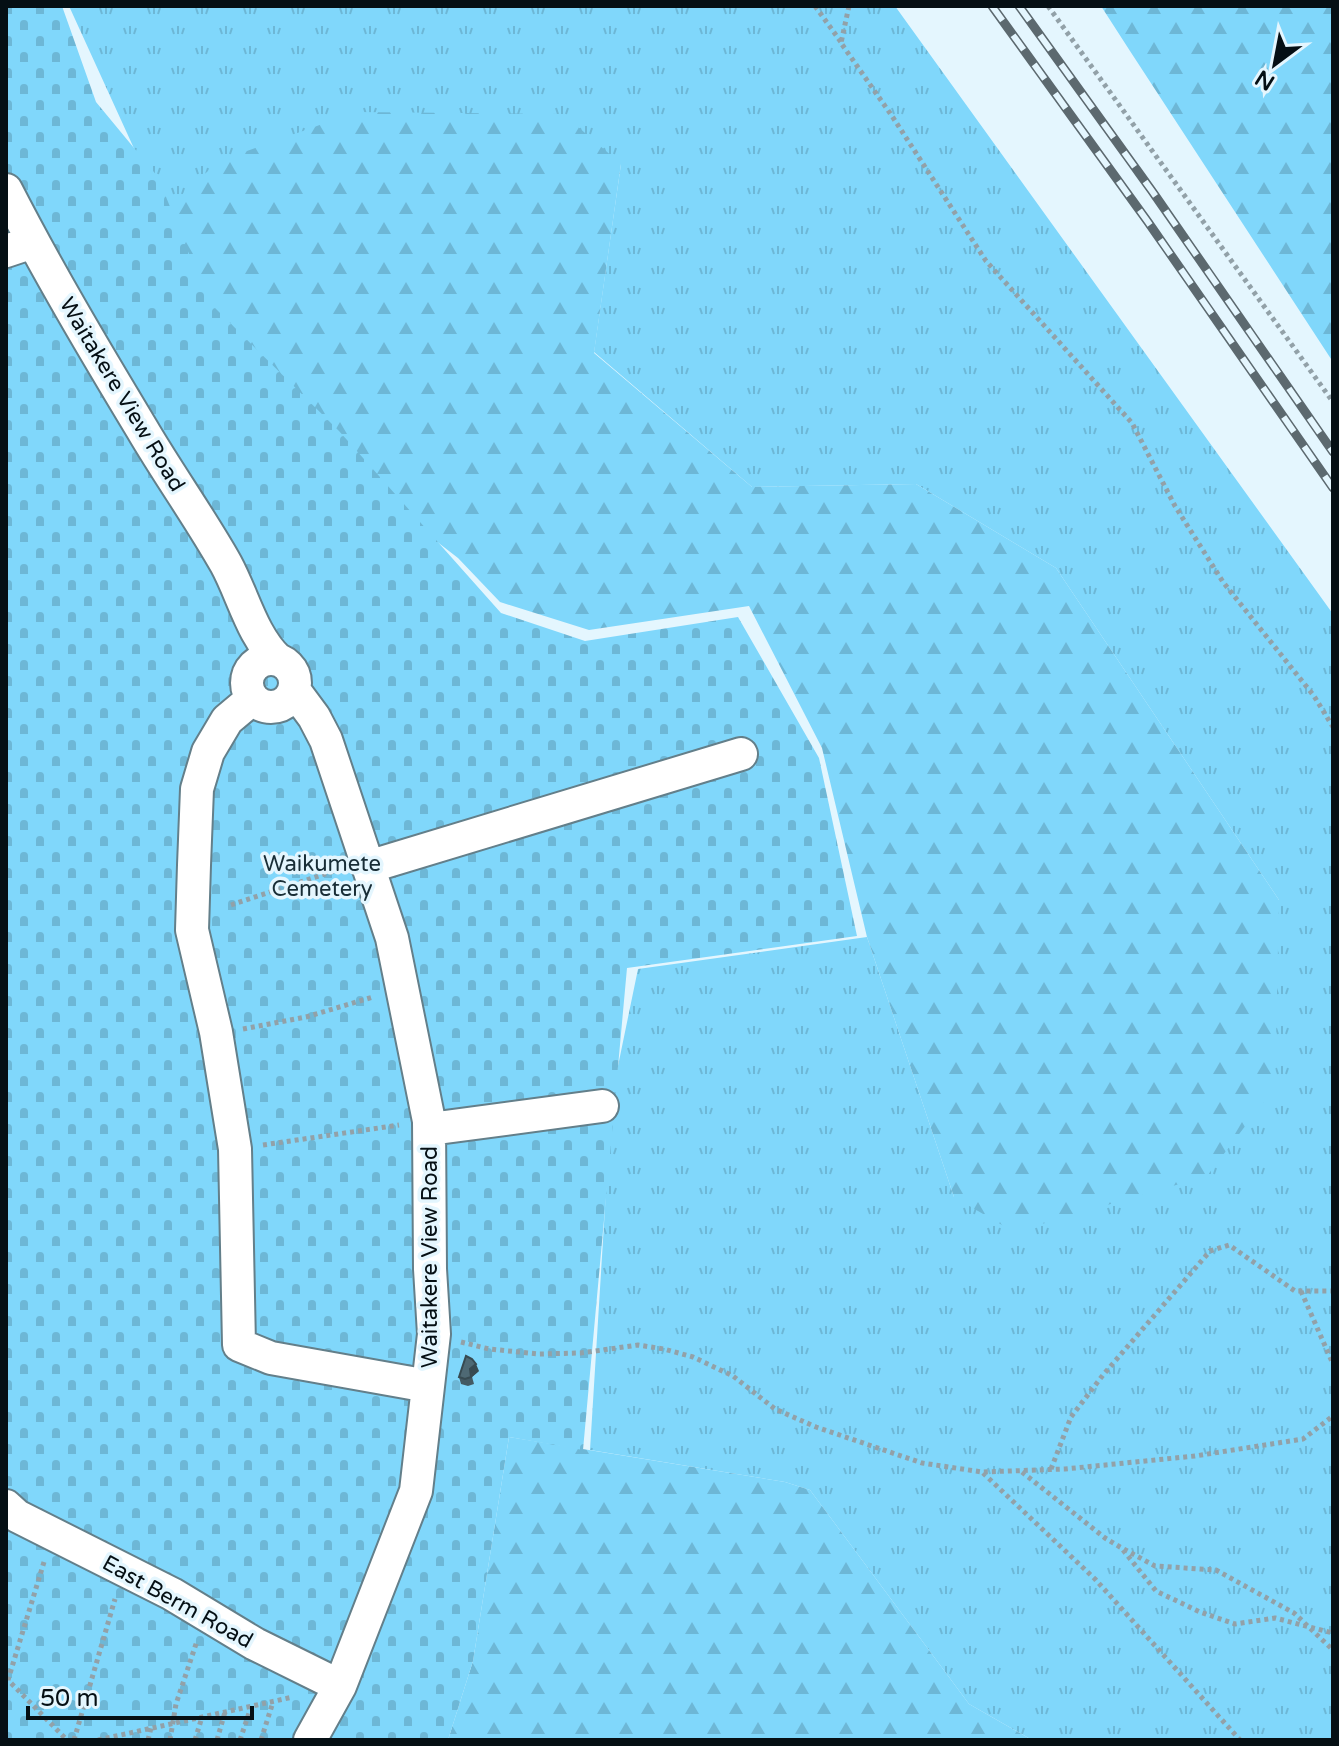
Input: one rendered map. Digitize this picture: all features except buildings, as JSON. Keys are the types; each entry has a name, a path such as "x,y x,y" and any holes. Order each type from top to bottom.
{"lane":[{"name":"Waitakere View Road","path":"6,190 19,246 142,430 227,566 261,642 278,660 289,666 294,678 294,690 326,740 357,867 392,938 415,1127 434,1334 416,1491 340,1686 310,1740"},
{"path":"241,597 237,617 254,697"},
{"path":"278,660 265,659 254,664 247,675 254,697 294,727 333,764"},
{"path":"254,697 276,707 287,701 294,690"},
{"path":"254,697 227,720 208,752 197,789 193,878 192,930 216,1032 235,1149 239,1345 271,1358 428,1386"},
{"path":"357,867 741,754"},
{"path":"415,1127 602,1106"},
{"name":"East Berm Road","path":"10,1513 172,1594 255,1644 340,1686"}],"path":[{"path":"815,6 892,116 986,261 1132,423 1175,506 1223,582 1314,696 1333,727"},
{"path":"841,43 849,6"},
{"path":"1048,6 1333,402"},
{"path":"231,905 357,867"},
{"path":"236,1030 306,1017 379,995"},
{"path":"258,1146 415,1127"},
{"path":"1051,1470 1071,1417 1103,1375 1210,1251 1229,1245 1295,1291 1333,1291"},
{"path":"1301,1291 1333,1364"},
{"path":"434,1334 489,1349 539,1354 581,1353 638,1345 664,1349 693,1357 733,1376 775,1409 816,1427 922,1463 982,1472 1051,1470 1195,1456 1303,1439 1333,1416"},
{"path":"1021,1471 1120,1547 1155,1566 1216,1570 1294,1613 1333,1650"},
{"path":"982,1472 1095,1579 1240,1740"},
{"path":"1120,1547 1156,1591 1200,1612 1235,1624 1275,1618 1333,1633"},
{"path":"45,1559 8,1680 67,1740"},
{"path":"74,1740 115,1598"},
{"path":"170,1740 176,1704 202,1628"},
{"path":"99,1740 300,1696"},
{"path":"261,1740 274,1701"},
{"path":"240,1740 251,1706"},
{"path":"217,1740 225,1712"},
{"path":"195,1740 202,1717"},
{"path":"148,1740 151,1728"}],"green space":[{"name":"Waikumete Cemetery","path":"6,6 62,6 96,102 158,177 208,301 339,431 501,613 585,641 738,617 819,758 857,936 627,968 583,1450 509,1437 473,1661 448,1740 6,1740"},
{"path":"69,6 895,6 1333,614 1333,1740 1032,1740 969,1704 810,1490 785,1482 590,1450 612,1095 638,969 867,937 954,1197 1279,900 1056,568 916,484 752,487 594,352 621,164 163,212"},
{"path":"1101,6 1333,6 1333,362 1130,51"},
{"path":"356,112 563,114 621,164 594,353 752,487 916,484 1056,568 1279,900 1275,1087 1207,1176 1014,1232 954,1197 867,937 822,748 749,606 589,630 500,602 458,558 277,418 224,344 163,212 219,161"},
{"path":"509,1437 785,1482 810,1490 969,1704 1032,1740 448,1740 473,1661"}],"railway":[{"path":"992,6 1148,222 1333,488"},
{"path":"1019,6 1333,452"}]}
